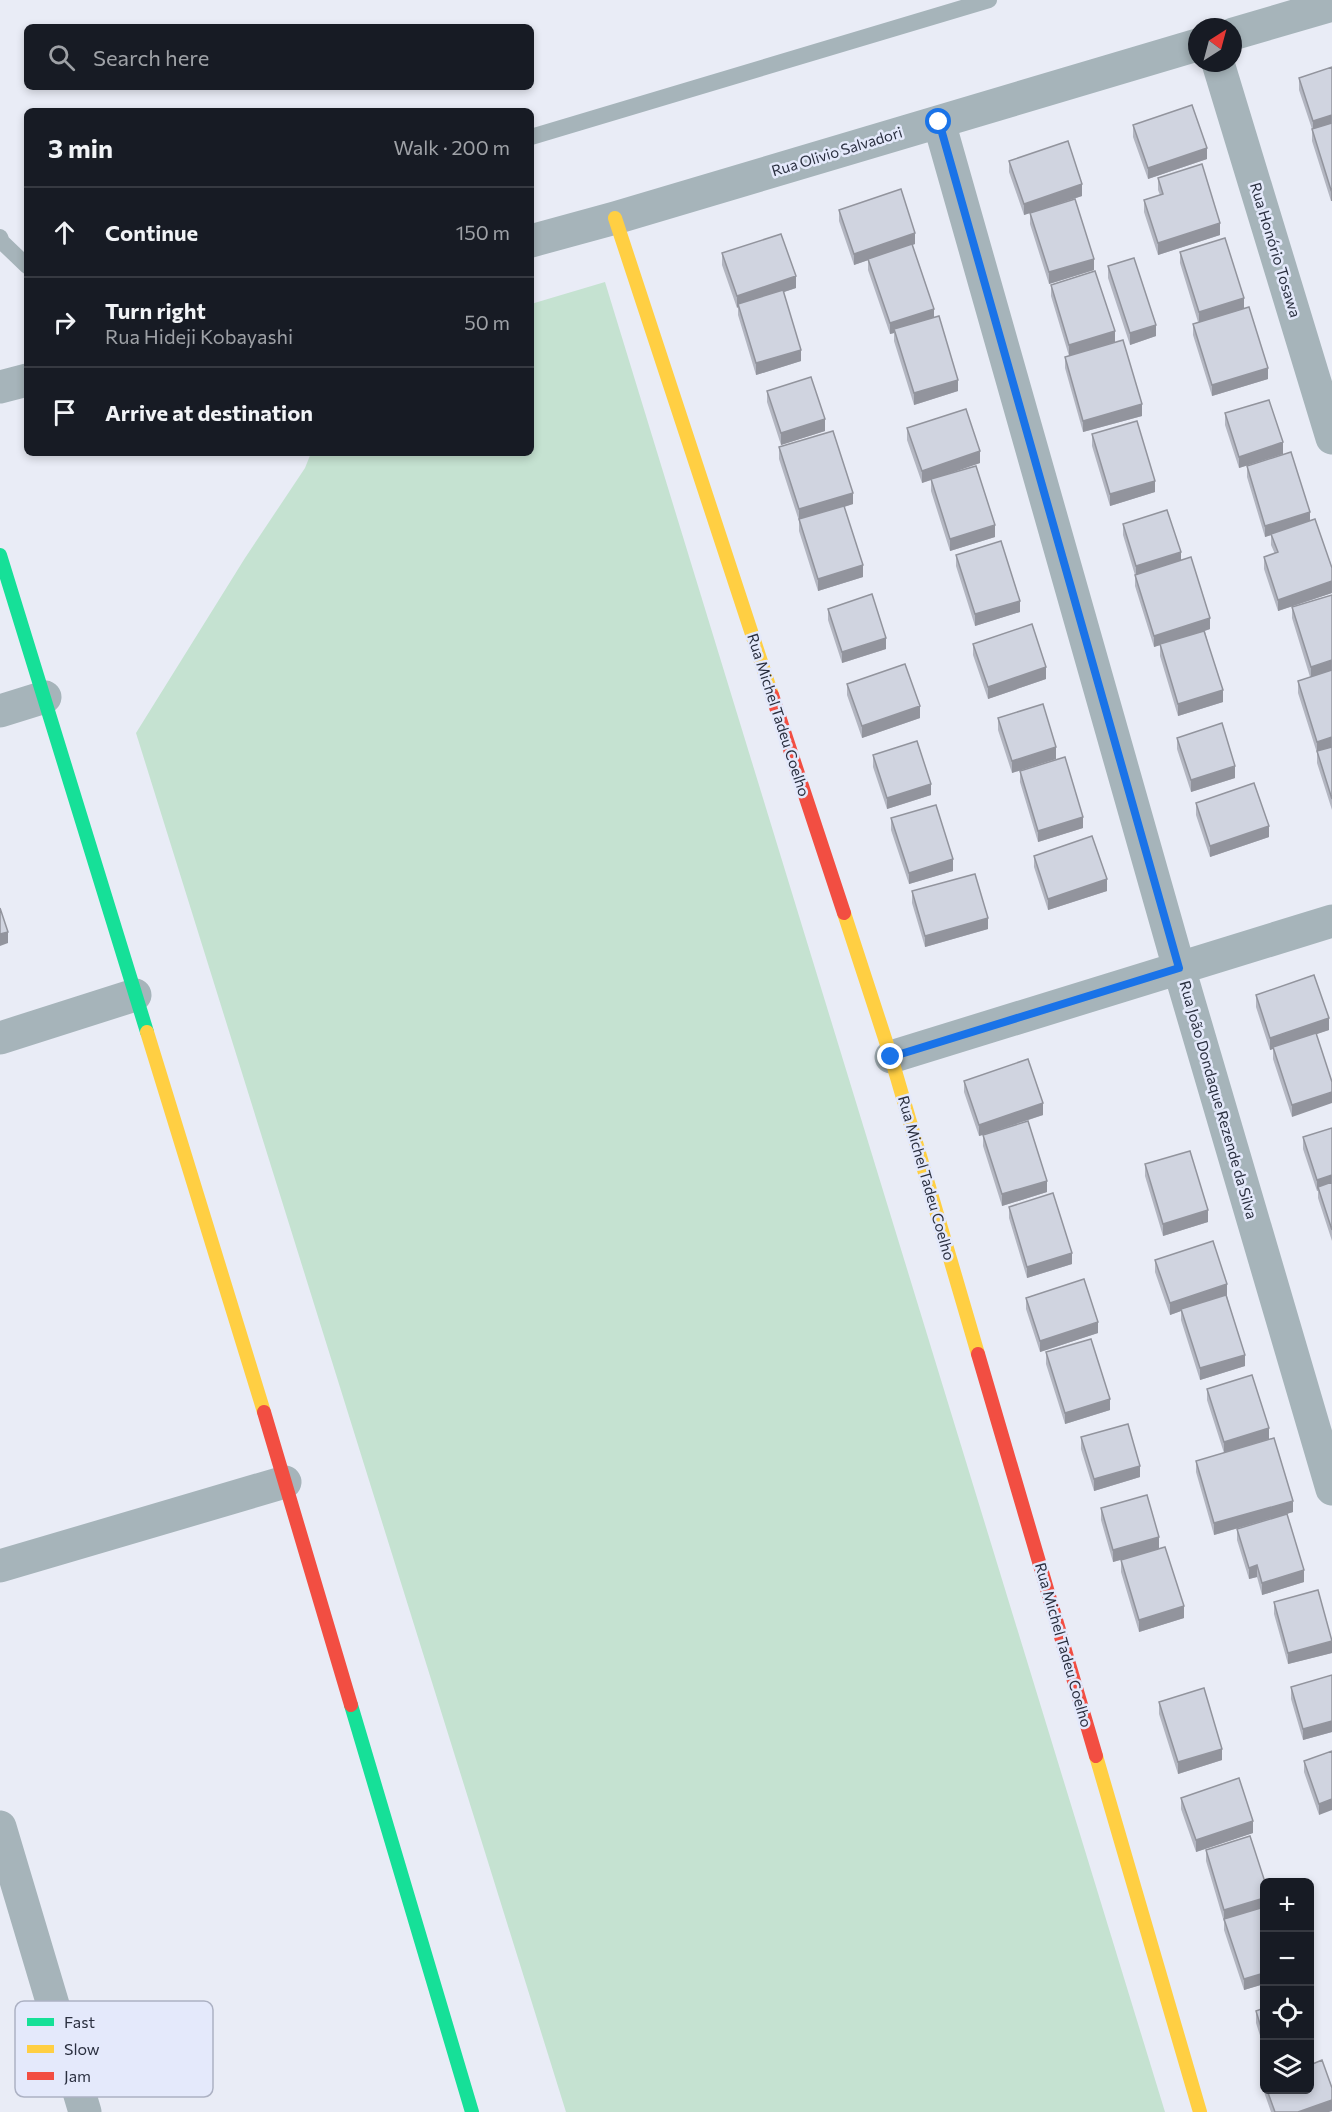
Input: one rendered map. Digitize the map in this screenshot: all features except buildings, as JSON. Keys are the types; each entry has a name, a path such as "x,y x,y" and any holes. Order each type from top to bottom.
{"street":[{"path":"1242,31 1332,5"},
{"name":"Rua Olivio Salvadori","path":"534,240 615,219 1188,48"},
{"name":"Rua Honório Tosawa","path":"1221,72 1332,438"},
{"name":"Rua João Dondaque Rezende da Silva","path":"939,122 1179,968 1332,1489"},
{"name":"Rua Michel Tadeu Coelho","path":"615,219 891,1057 1200,2112"},
{"path":"0,387 24,381"},
{"path":"0,555 285,1482 472,2112"},
{"path":"0,711 45,697"},
{"path":"891,1057 1332,921"},
{"path":"0,1038 135,995"},
{"path":"0,1566 285,1482"},
{"path":"0,1827 52,2001"},
{"path":"81,2097 85,2112"}],"lane":[{"path":"534,136 989,0"},
{"path":"0,237 2,242 24,263"}],"green space":[{"path":"605,282 1165,2112 566,2112 136,733 245,558 305,468 310,456 534,456 534,303"}],"traffic: fast":[{"path":"0,555 147,1032"},
{"path":"351,1705 472,2112"}],"traffic: slow":[{"path":"615,218 772,695"},
{"path":"844,913 891,1057 978,1354"},
{"path":"147,1032 264,1412"},
{"path":"1096,1756 1200,2112"}],"traffic: jam":[{"path":"772,695 844,913"},
{"path":"978,1354 1096,1756"},
{"path":"264,1412 351,1705"}],"route":[{"path":"891,1057 1179,968 939,122"}]}
